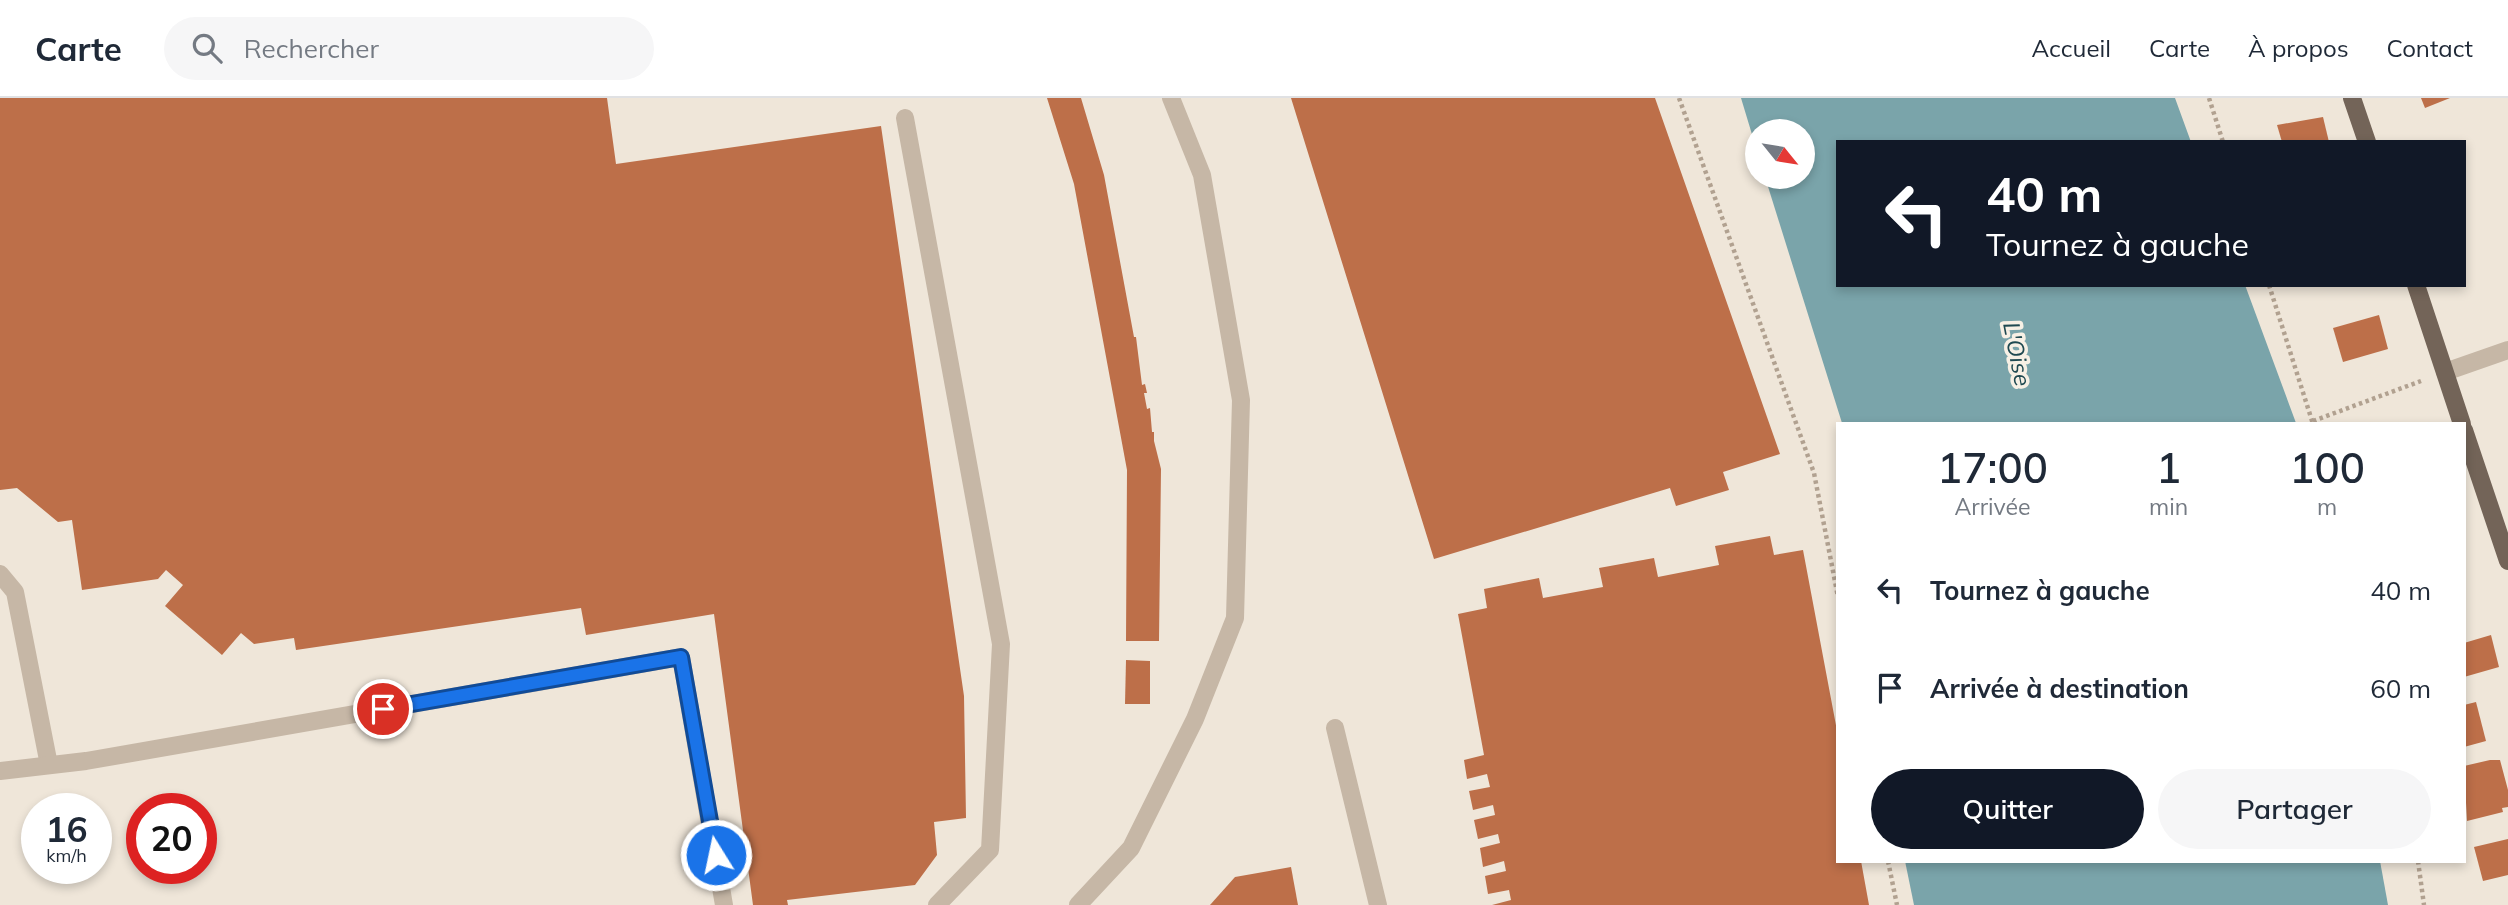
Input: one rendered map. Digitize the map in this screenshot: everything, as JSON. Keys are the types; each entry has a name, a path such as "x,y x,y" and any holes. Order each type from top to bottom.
{"main road":[{"path":"2353,98 2367,140"},
{"path":"2417,287 2461,422"},
{"path":"2466,436 2508,561"}],"street":[{"path":"1078,905 1131,848 1195,719 1235,618 1241,400 1202,175 1171,98"},
{"path":"905,117 1001,644 990,850 937,905"},
{"path":"2445,372 2508,350"},
{"path":"0,573 15,592 49,765"},
{"path":"0,771 86,761 681,657 724,905"},
{"path":"1335,729 1378,905"}],"path":[{"path":"1679,98 1814,473 1836,587"},
{"path":"2210,98 2222,140"},
{"path":"2270,287 2313,422 2445,372"},
{"path":"1888,863 1897,905"},
{"path":"2418,863 2424,905"}],"water":[{"name":"L'Oise","path":"1741,98 2175,98 2190,140 1836,140 1836,287 2246,287 2296,422 1842,422 1769,189 1815,189 1815,119 1747,119"},
{"path":"1905,863 2380,863 2388,905 1914,905"}],"building":[{"path":"0,98 607,98 616,164 881,126 964,696 966,818 934,822 937,855 915,885 787,900 788,905 753,905 714,614 586,635 581,608 296,650 294,638 254,644 241,633 222,655 165,606 183,585 166,570 158,579 82,590 72,520 58,522 17,488 0,490"},
{"path":"1047,98 1081,98 1104,175 1136,337 1142,385 1145,384 1147,409 1150,408 1152,432 1161,469 1159,641 1126,641 1127,470 1074,184"},
{"path":"1291,98 1655,98 1780,454 1723,472 1729,490 1676,506 1670,488 1434,559"},
{"path":"2421,98 2450,98 2425,108"},
{"path":"2323,117 2329,140 2281,140 2277,125"},
{"path":"2379,315 2388,349 2343,362 2333,328"},
{"path":"1770,536 1774,555 1803,550 1836,725 1836,863 1861,863 1869,905 1492,905 1511,900 1509,890 1488,894 1485,876 1506,871 1504,861 1483,867 1480,848 1500,843 1498,834 1478,839 1474,820 1495,815 1493,805 1473,810 1469,791 1490,787 1487,774 1467,779 1464,760 1484,755 1458,614 1487,608 1484,589 1539,578 1543,598 1603,587 1599,568 1654,558 1658,577 1719,565 1715,546"},
{"path":"2491,635 2499,667 2466,676 2466,642"},
{"path":"1126,660 1150,661 1150,704 1125,704"},
{"path":"2476,702 2486,741 2466,746 2466,704"},
{"path":"2500,760 2508,790 2508,807 2502,808 2503,812 2467,821 2466,766"},
{"path":"2508,839 2508,875 2483,881 2474,847"},
{"path":"1291,867 1298,905 1210,905 1235,877"}],"route":[{"path":"383,709 681,657 716,855"}]}
